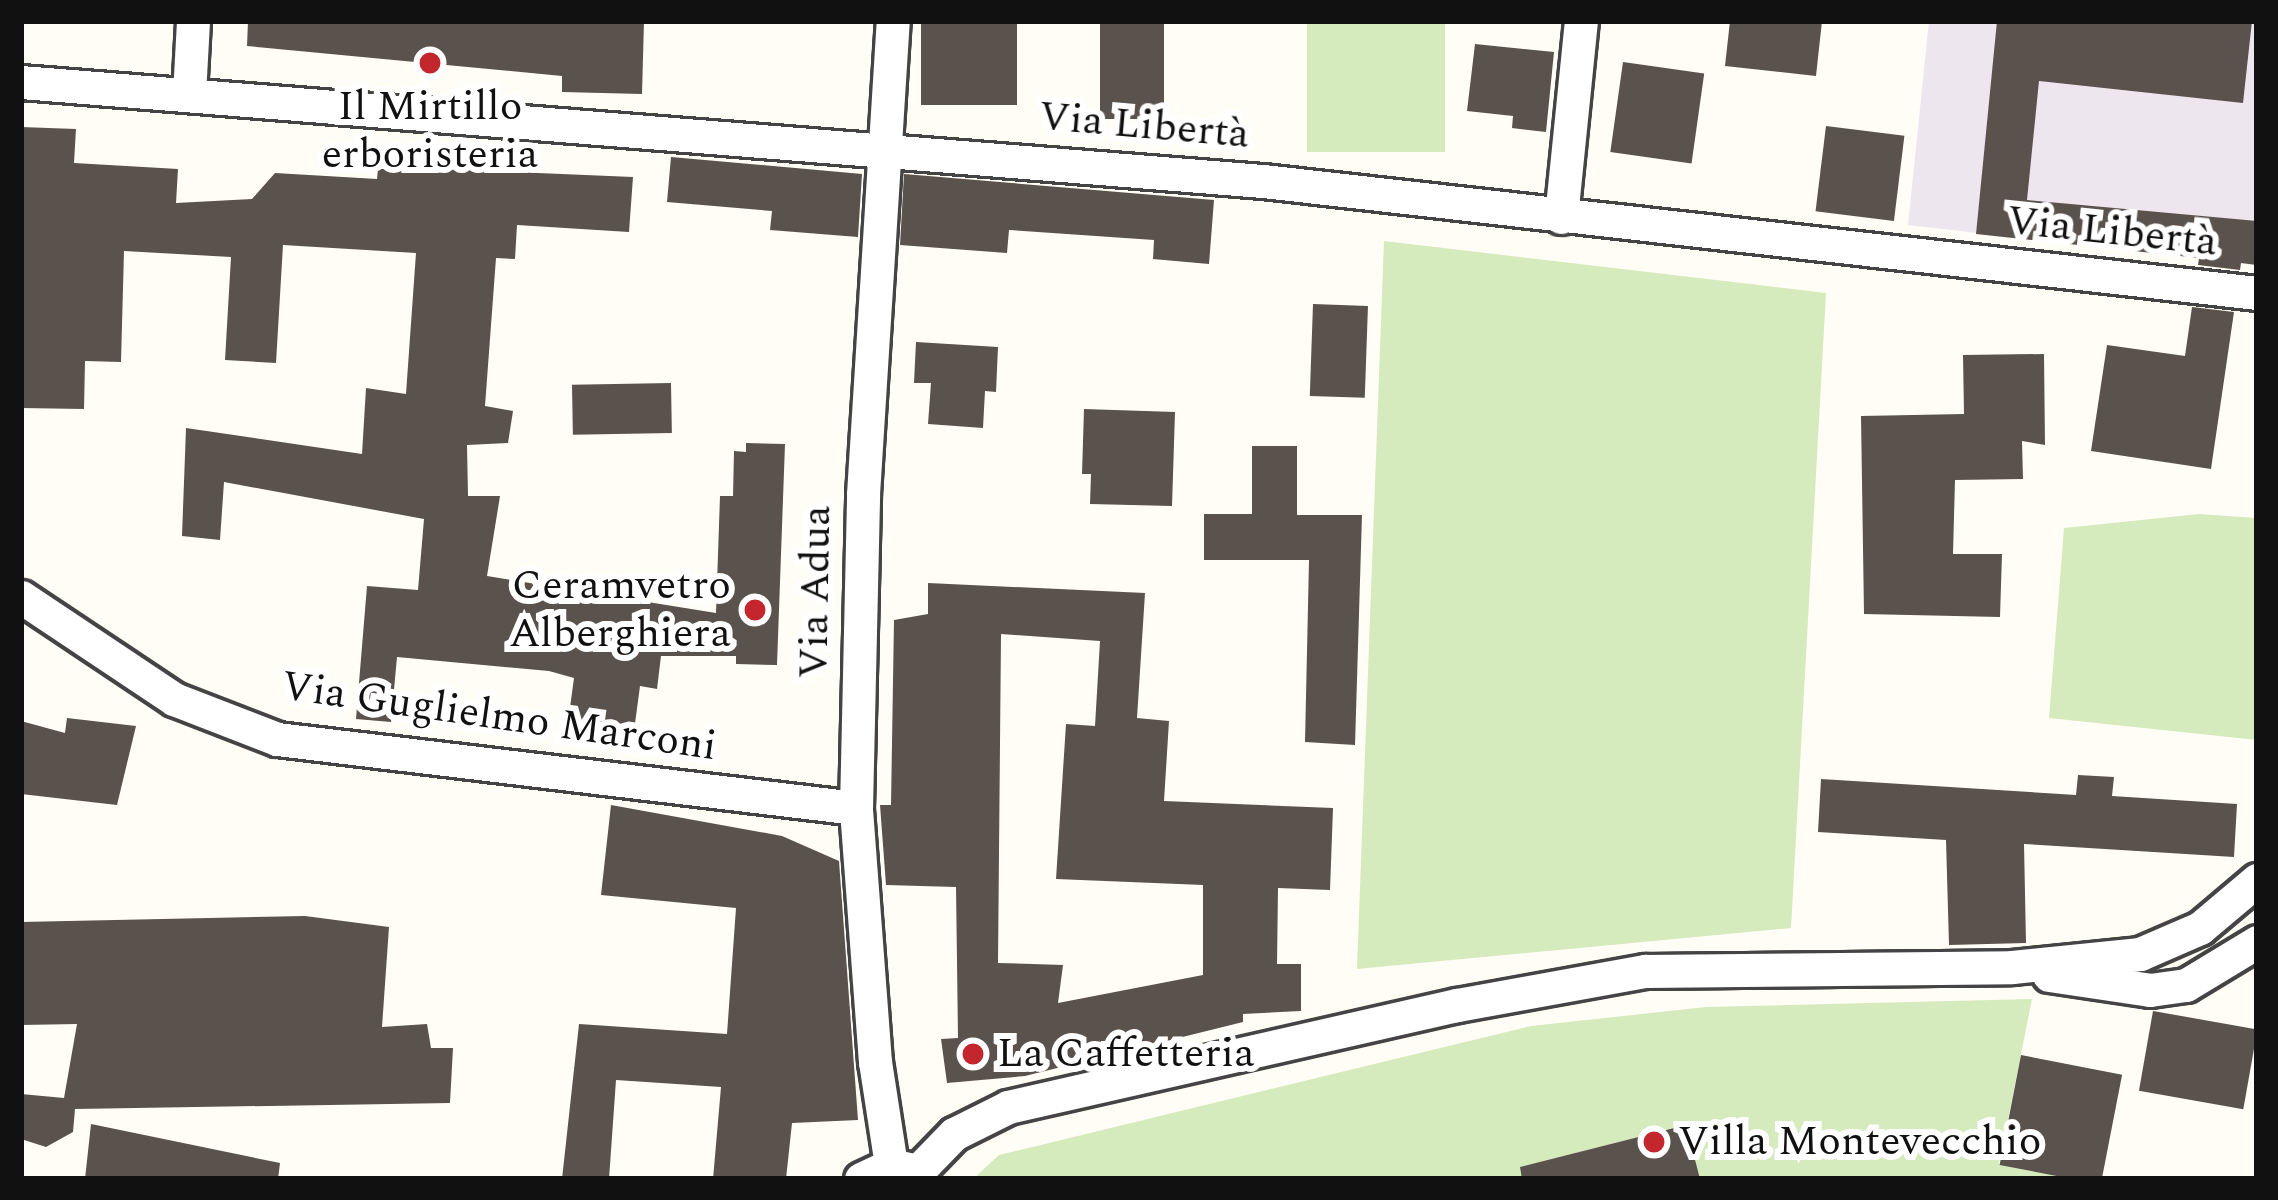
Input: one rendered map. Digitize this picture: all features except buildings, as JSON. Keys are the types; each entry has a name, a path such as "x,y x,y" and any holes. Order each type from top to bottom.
{"street":[{"path":"189,94 193,21"},
{"name":"Via Adua","path":"893,21 881,151 856,808 875,1061 898,1174"},
{"path":"1561,217 1581,21"},
{"name":"Via Libertà","path":"21,82 1263,181 2257,293"},
{"name":"Via Guglielmo Marconi","path":"21,597 174,699 277,739 856,808"},
{"path":"898,1174 954,1134 1007,1107 1593,976 2098,961 2172,943 2257,880"},
{"path":"2012,967 2150,990 2186,985 2257,942"}],"shaded area":[{"path":"1929,21 2257,21 2254,265 1908,225"}],"green space":[{"path":"1307,21 1445,21 1445,152 1307,152"},
{"path":"1384,241 1826,293 1791,928 1357,969"},
{"path":"2199,514 2257,518 2257,740 2049,718 2064,528"},
{"path":"2032,999 1999,1164 2074,1179 973,1179 999,1155 1531,1026 1706,1007"}],"place":[{"name":"Il Mirtillo erboristeria","path":"430,63"},
{"name":"Ceramvetro Alberghiera","path":"755,610"},
{"name":"La Caffetteria","path":"973,1054"},
{"name":"Villa Montevecchio","path":"1654,1142"}]}
